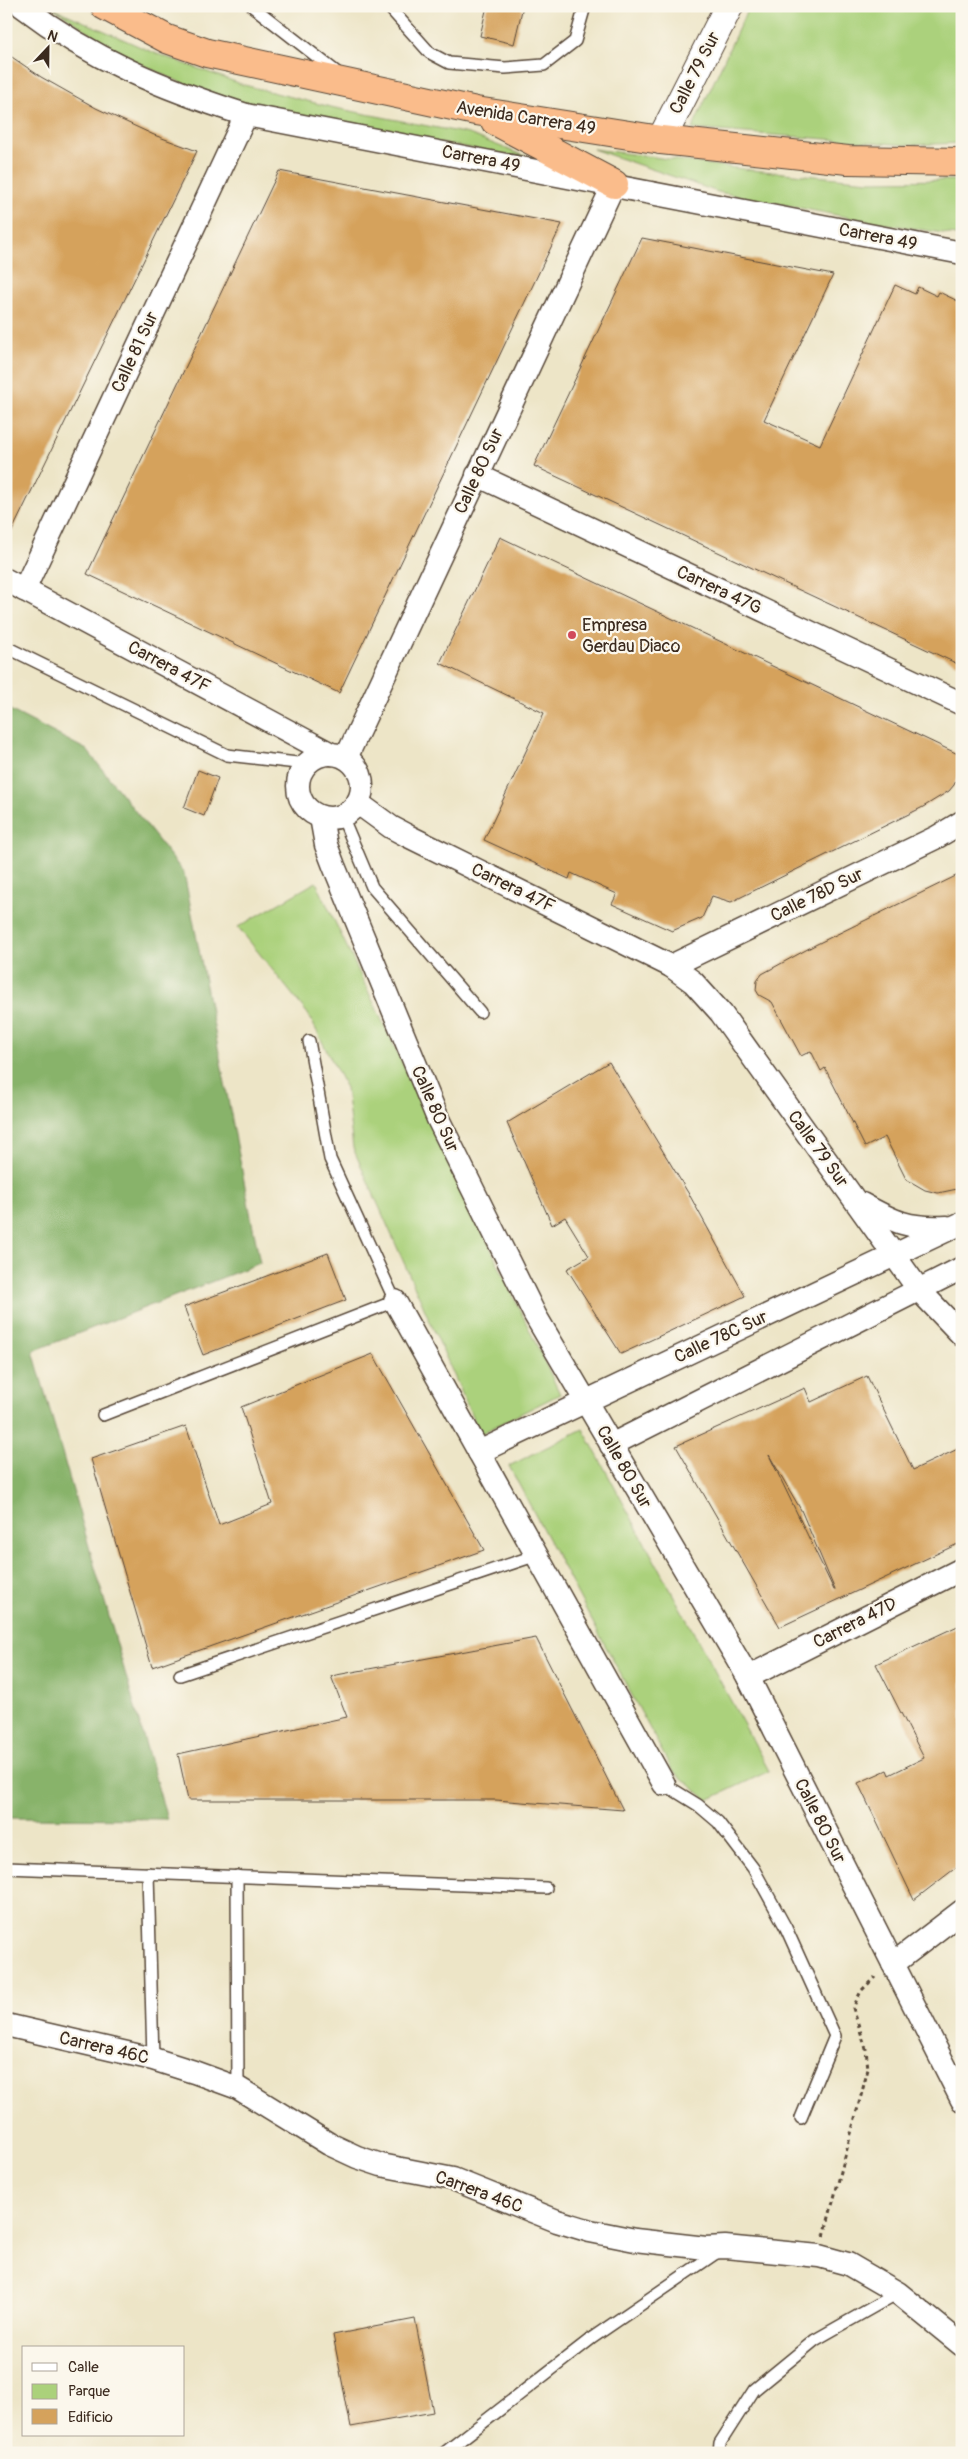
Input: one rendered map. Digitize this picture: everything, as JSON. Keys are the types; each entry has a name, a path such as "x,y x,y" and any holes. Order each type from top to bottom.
{"highway":[{"name":"Avenida Carrera 49","path":"105,6 167,39 207,53 476,111 661,140 848,160 962,162"},
{"path":"476,111 614,184"}],"street":[{"name":"Carrera 49","path":"22,6 69,40 121,68 163,87 246,115 962,252"},
{"name":"Calle 79 Sur","path":"661,140 729,6"},
{"name":"Calle 81 Sur","path":"15,585 246,115"},
{"name":"Calle 80 Sur","path":"338,756 477,475 614,184"},
{"name":"Carrera 47G","path":"477,475 962,704"},
{"name":"Carrera 47F","path":"15,585 338,756"},
{"path":"320,755 338,756 354,764 361,778 362,794 340,812 304,806 299,797 299,776 306,764 320,755"},
{"name":"Calle 80 Sur","path":"340,812 326,846 438,1118 535,1316 748,1677 962,2100"},
{"name":"Carrera 47F","path":"340,812 390,827 671,966"},
{"name":"Calle 78D Sur","path":"671,966 937,837 962,822"},
{"name":"Calle 79 Sur","path":"671,966 693,982 721,1013 919,1290 962,1335"},
{"path":"856,1201 891,1220 920,1228 957,1225"},
{"name":"Calle 78C Sur","path":"479,1452 957,1225"},
{"path":"611,1445 962,1268"},
{"path":"395,1301 664,1784"},
{"name":"Carrera 47D","path":"748,1677 962,1569"},
{"path":"893,1964 962,1911"},
{"name":"Carrera 46C","path":"6,2025 153,2059 238,2088 329,2144 381,2165 453,2179 556,2221 590,2231 635,2240 706,2248 724,2247 819,2256 848,2264 898,2293 958,2340"}],"lane":[{"path":"252,6 354,86"},
{"path":"388,6 430,53 449,63 504,68 544,65 574,41 585,6"},
{"path":"6,647 227,755 306,764"},
{"path":"340,812 372,887 480,1012"},
{"path":"103,1414 395,1301 330,1159 309,1041"},
{"path":"180,1675 537,1555"},
{"path":"664,1784 698,1805 718,1822 753,1868 786,1928 835,2036 801,2118"},
{"path":"6,1868 546,1888"},
{"path":"148,1873 153,2059"},
{"path":"237,1876 238,2088"},
{"path":"444,2453 454,2449 592,2338 724,2247"},
{"path":"719,2453 720,2443 754,2390 815,2340 898,2293"}],"path":[{"path":"819,2256 868,2069 866,2049 853,2008 860,1991 893,1964"}],"green space":[{"path":"749,6 962,6 962,143 908,145 692,129"},
{"path":"55,9 152,52 244,85 335,108 469,134 532,159 264,112 191,87 127,58"},
{"path":"593,149 751,170 869,181 962,180 962,236 867,221 718,192"},
{"path":"6,708 87,750 184,873 260,1263 33,1351 167,1819 6,1818"},
{"path":"316,882 560,1394 480,1434 353,1148 346,1088 308,1014 238,927"},
{"path":"583,1429 769,1771 708,1800 672,1770 509,1466"}],"building":[{"path":"487,6 523,6 514,44 480,36"},
{"path":"6,53 41,77 96,108 154,135 197,151 11,533 6,531"},
{"path":"279,171 562,224 339,693 87,574"},
{"path":"642,238 833,275 764,420 820,445 895,285 915,294 918,287 937,296 939,292 962,303 962,666 534,466"},
{"path":"500,537 962,756 962,768 954,785 949,791 923,807 731,902 712,896 702,918 672,931 612,904 617,894 571,873 569,879 484,840 544,713 440,663"},
{"path":"198,770 218,778 204,816 184,808"},
{"path":"962,873 962,1188 938,1193 925,1190 906,1179 885,1137 865,1147 825,1068 821,1071 811,1051 801,1056 772,1002 759,995 756,990 757,981 762,974 815,945"},
{"path":"609,1062 690,1196 745,1296 621,1354 567,1269 589,1256 565,1217 552,1225 507,1123"},
{"path":"328,1253 346,1300 203,1355 184,1307"},
{"path":"373,1354 484,1550 152,1667 91,1459 186,1426 219,1525 272,1504 241,1407"},
{"path":"867,1376 913,1470 962,1447 962,1542 780,1627 676,1446 805,1388 811,1402","holes":["769,1455 801,1510 835,1590"]},
{"path":"962,1624 962,1863 914,1900 858,1783 887,1770 889,1775 924,1758 876,1664"},
{"path":"536,1638 623,1810 496,1800 188,1800 178,1754 347,1717 331,1676"},
{"path":"415,2319 433,2412 351,2427 333,2335"}],"place":[{"name":"Empresa Gerdau Diaco","path":"572,635"}]}
